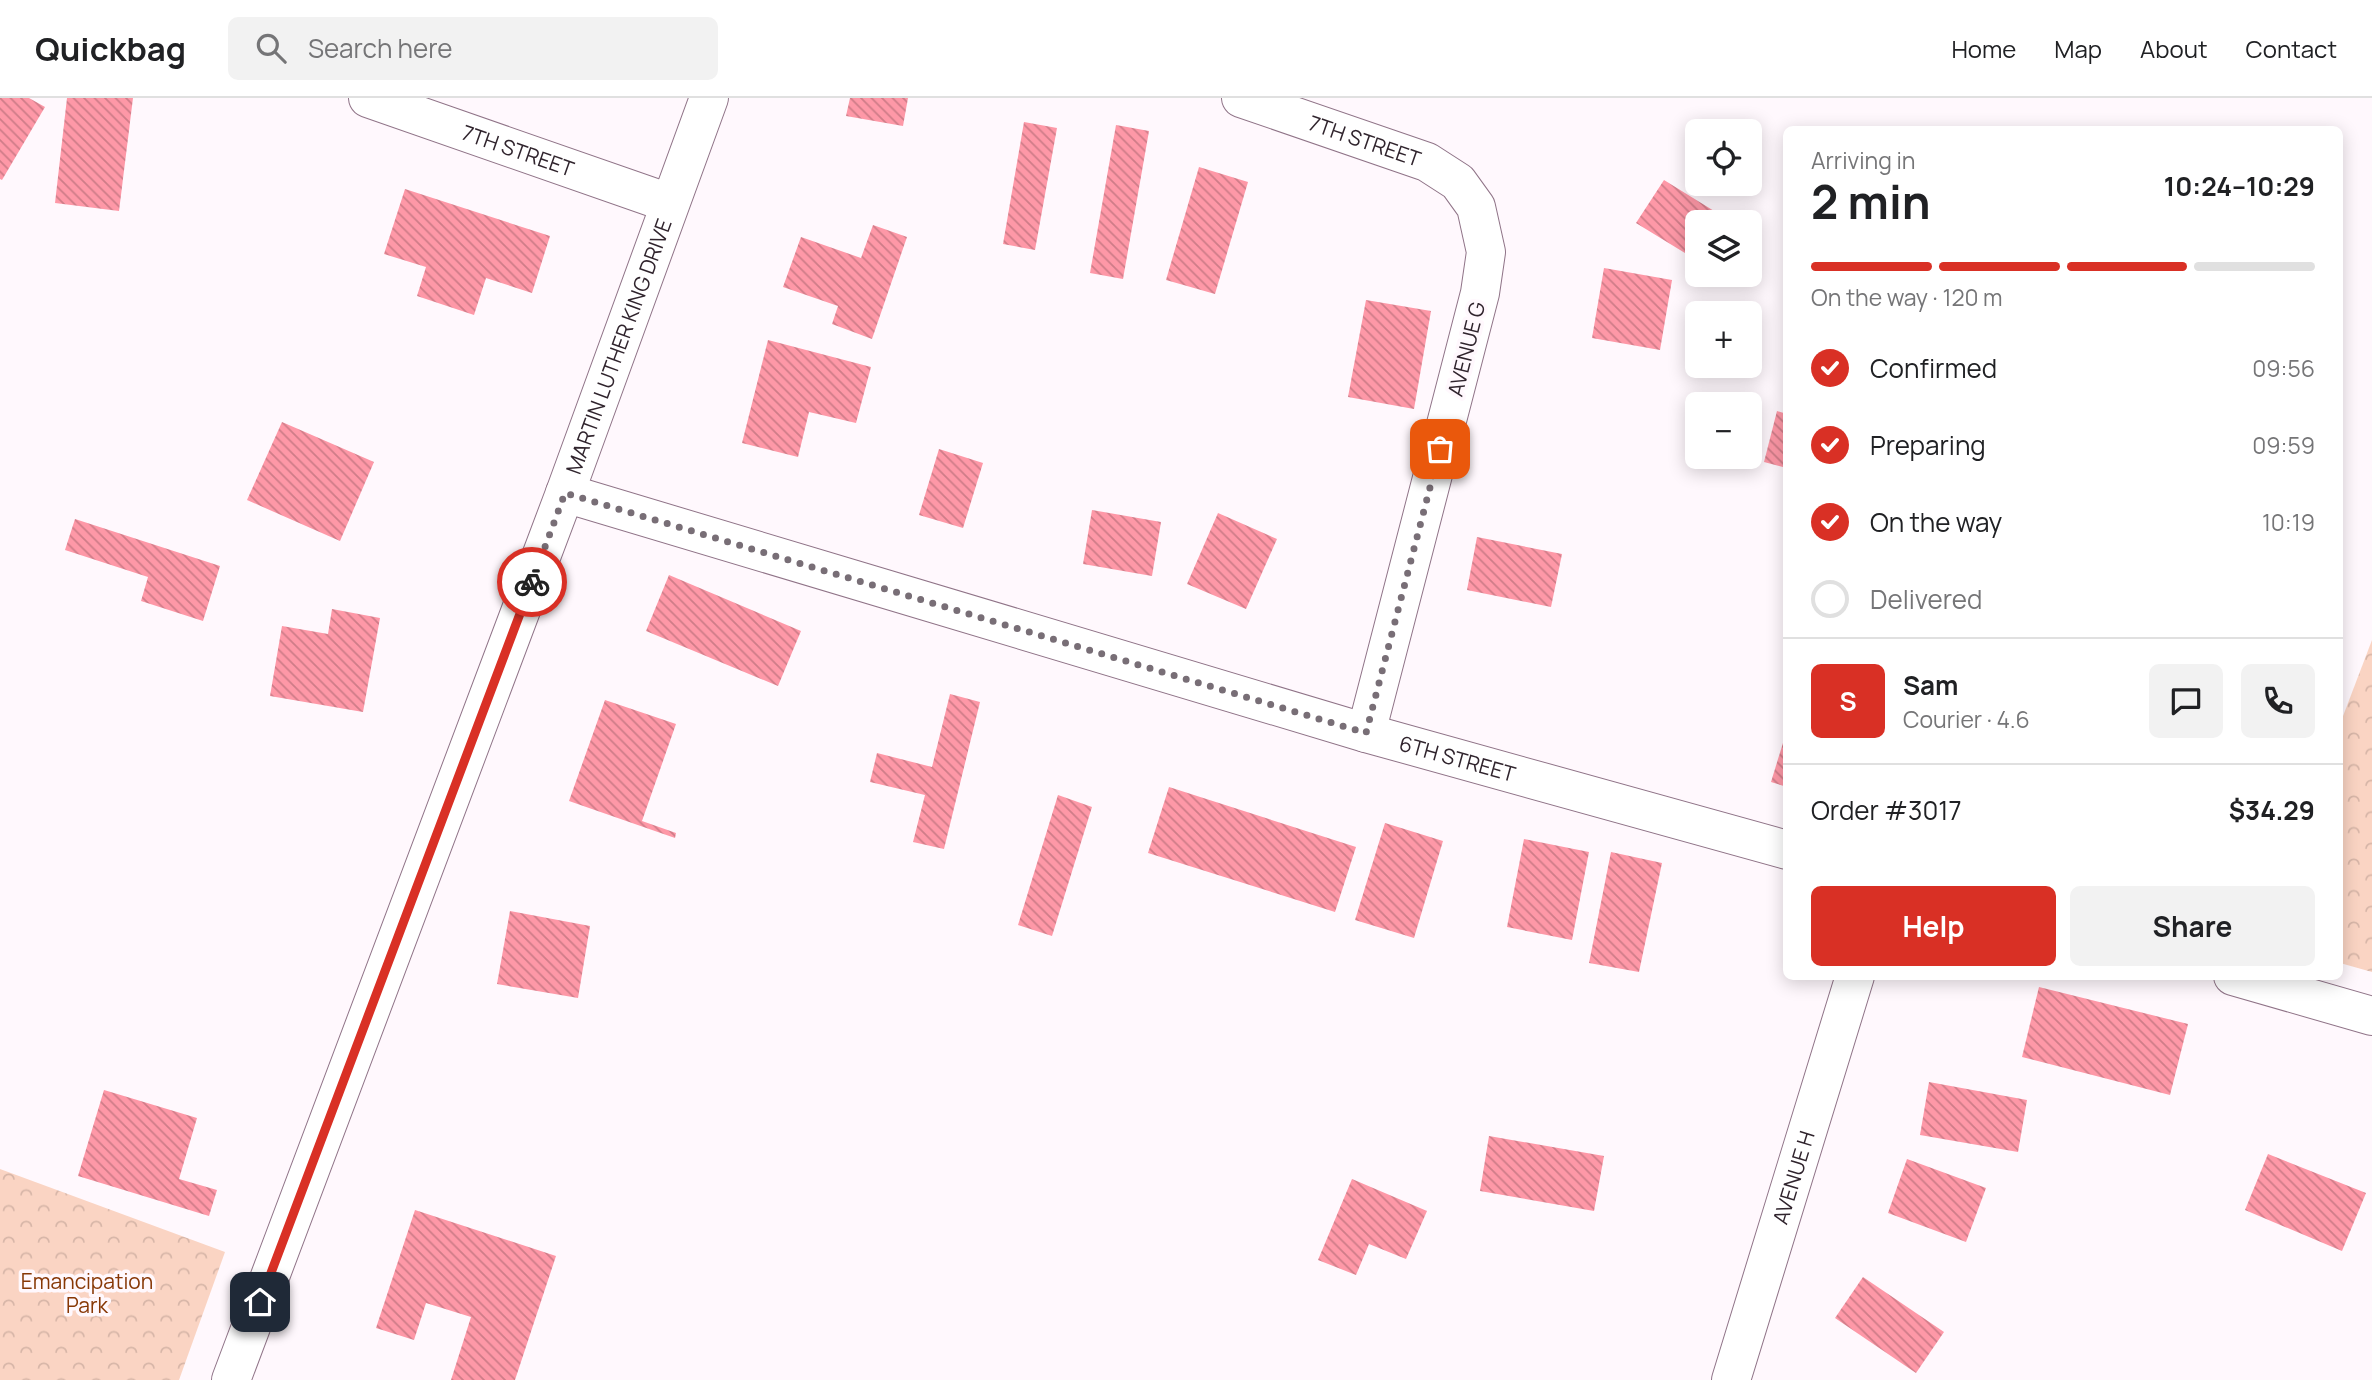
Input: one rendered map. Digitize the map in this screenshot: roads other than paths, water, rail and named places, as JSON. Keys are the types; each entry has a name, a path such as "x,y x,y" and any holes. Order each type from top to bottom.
{"street":[{"name":"7TH STREET","path":"368,98 669,203"},
{"name":"MARTIN LUTHER KING DRIVE","path":"231,1380 565,493 709,98"},
{"name":"7TH STREET","path":"1262,101 1427,162 1458,182 1476,207"},
{"name":"AVENUE G","path":"1366,733 1480,293 1486,252 1476,207"},
{"name":"6TH STREET","path":"565,493 1366,733 1783,849"},
{"name":"AVENUE H","path":"1731,1380 1854,980"},
{"path":"2247,980 2372,1016"}],"park label":[{"name":"Emancipation Park","path":"87,1293"}]}
